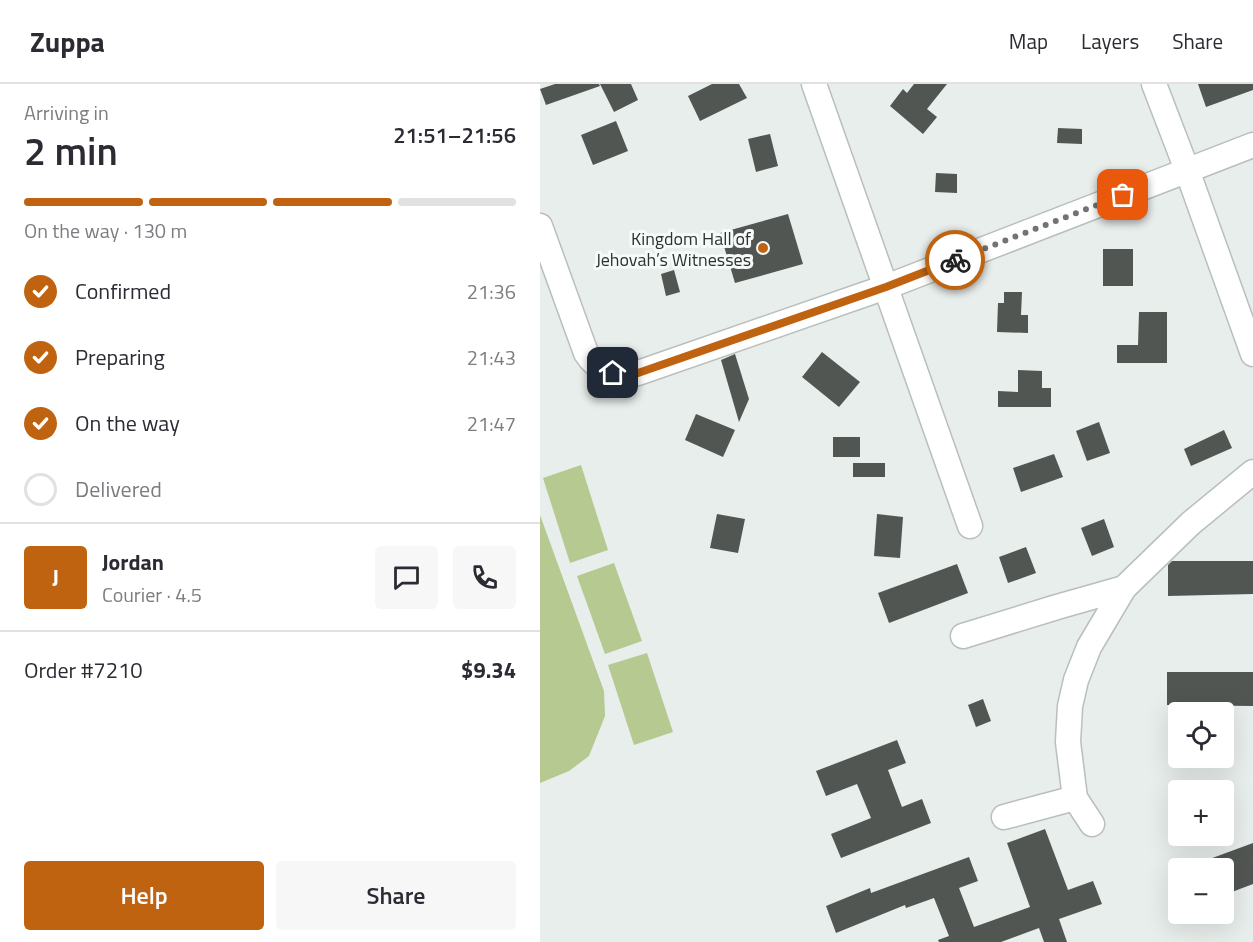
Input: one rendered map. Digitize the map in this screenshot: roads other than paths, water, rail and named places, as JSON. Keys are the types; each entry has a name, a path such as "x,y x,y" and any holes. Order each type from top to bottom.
{"street":[{"path":"814,84 970,526"},
{"path":"1154,84 1253,354"},
{"path":"540,226 586,353 593,364 613,373 638,373 886,287 1253,145"},
{"path":"1092,824 1075,798 1068,742 1070,706 1076,680 1089,647 1124,588 1191,523 1253,472"},
{"path":"963,636 1124,588"},
{"path":"1004,817 1075,798"}],"place":[{"name":"Kingdom Hall of Jehovah’s Witnesses","path":"763,248"}]}
